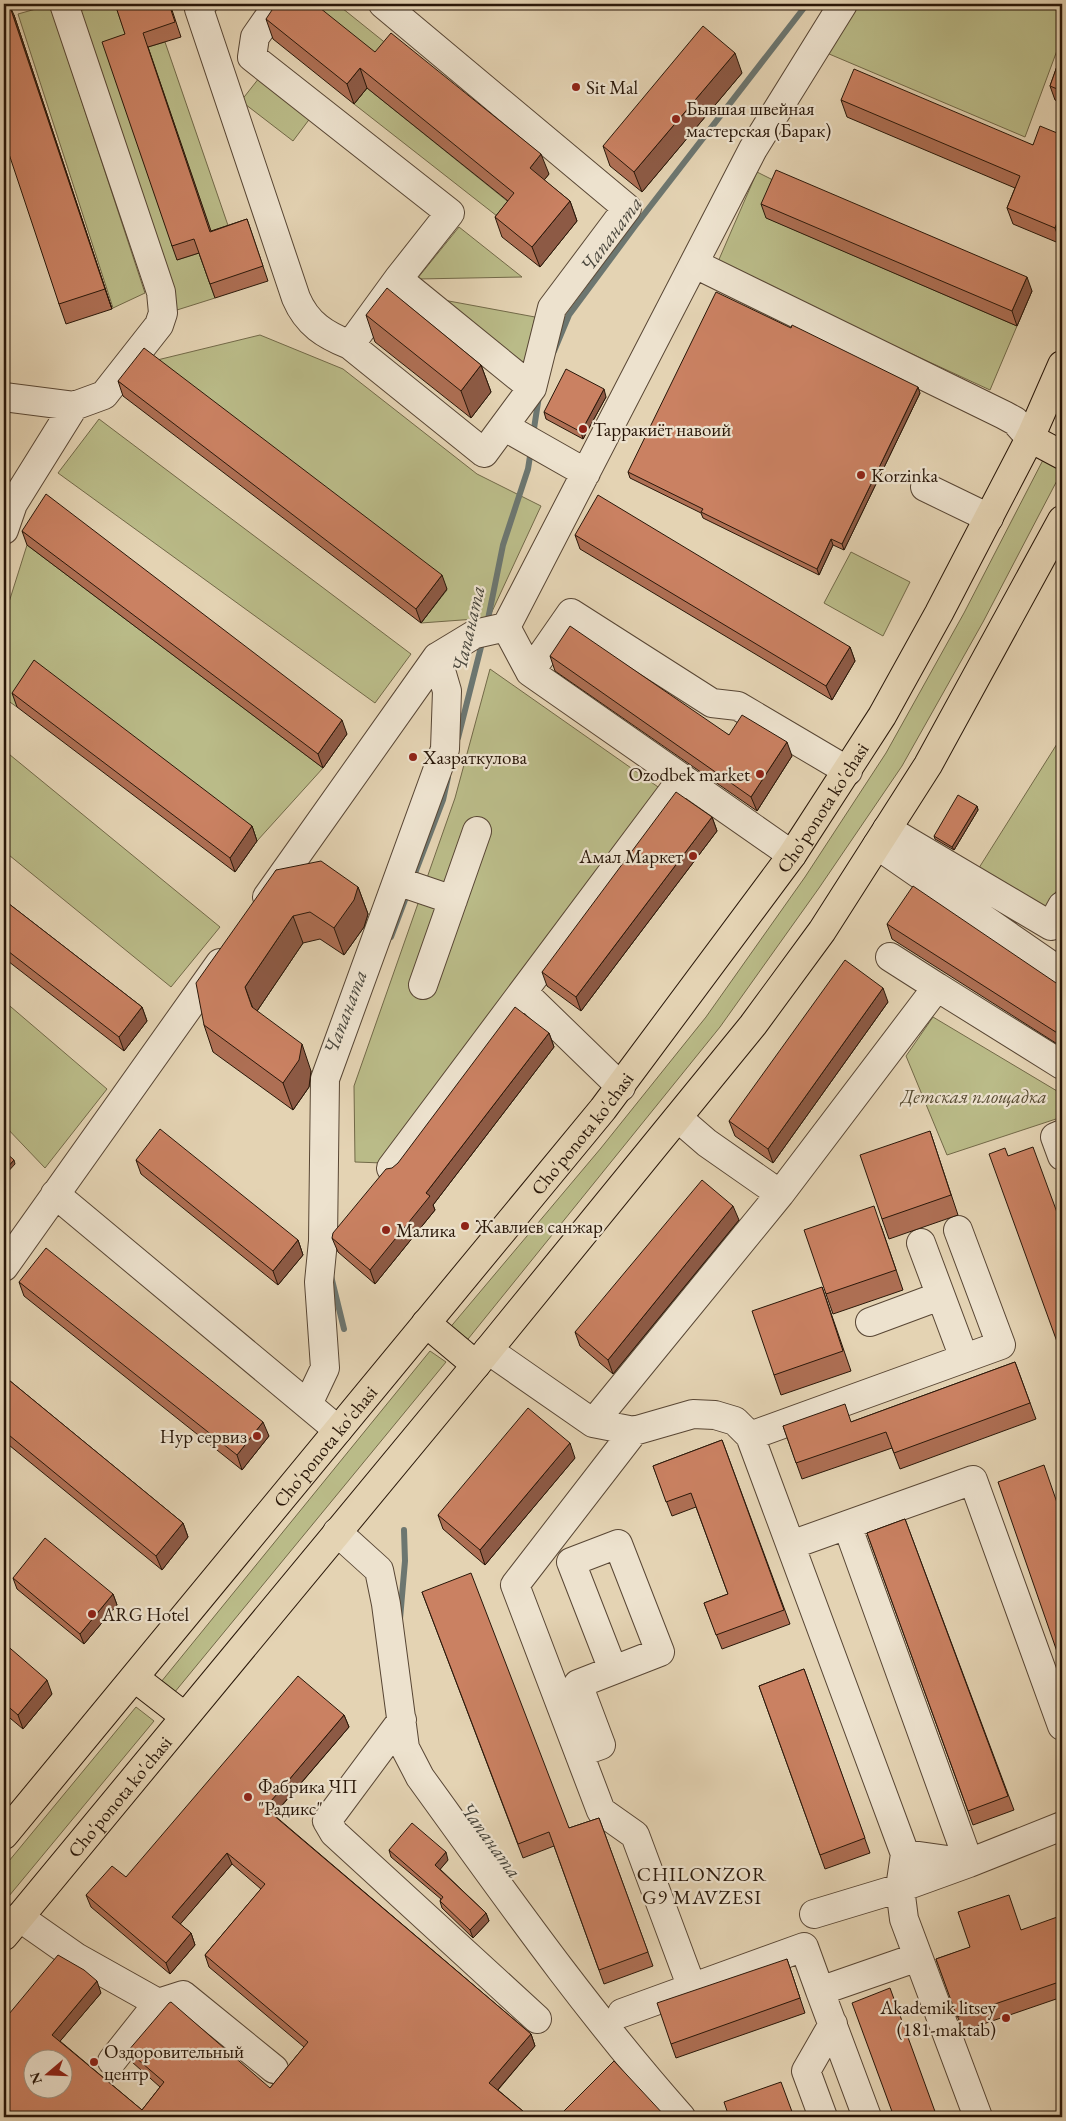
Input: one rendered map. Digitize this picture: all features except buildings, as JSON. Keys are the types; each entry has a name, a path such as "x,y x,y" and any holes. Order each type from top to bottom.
{"main road":[{"name":"Cho'ponota ko'chasi","path":"4,1836 621,1086 792,855 882,716 1030,438 1062,365"},
{"path":"1030,438 1062,456"},
{"name":"Cho'ponota ko'chasi","path":"12,1926 482,1357 753,1025 811,946 928,765 1062,520"},
{"path":"426,1323 482,1357"},
{"path":"135,1678 184,1716"}],"street":[{"path":"4,396 74,406 104,395 159,325 163,302 64,4"},
{"path":"278,4 255,37 252,57 450,213 398,279 350,345"},
{"path":"384,4 627,208 552,308 532,388 523,438"},
{"path":"255,914 437,657 475,634 506,627 753,149 843,4"},
{"path":"201,6 300,307 318,329 350,345 484,453 523,438"},
{"path":"695,264 1015,420 1030,438"},
{"path":"398,279 532,388"},
{"path":"4,530 13,504 74,406"},
{"path":"523,438 586,473"},
{"path":"925,487 988,518"},
{"path":"530,672 571,612 712,702 738,706 848,771"},
{"path":"506,627 530,672 792,855"},
{"path":"308,1404 325,1368 320,1282 323,1241 325,1079 406,884 445,749 447,691 437,657"},
{"path":"391,1168 682,779"},
{"path":"423,985 477,831"},
{"path":"882,837 1058,922"},
{"path":"882,837 1062,973"},
{"path":"406,884 453,900"},
{"path":"4,1267 233,944"},
{"path":"890,957 1062,1065"},
{"path":"593,1423 780,1194 937,987"},
{"path":"523,992 621,1086"},
{"path":"678,1118 707,1143 780,1194"},
{"path":"1062,1134 1055,1137 1062,1156"},
{"path":"55,1194 338,1430"},
{"path":"750,1436 1001,1345 958,1230"},
{"path":"921,1243 964,1358"},
{"path":"870,1322 940,1296"},
{"path":"482,1357 593,1423 634,1430 693,1414 715,1415 735,1421 750,1436 905,1855 896,1889 904,1919 978,2117"},
{"path":"634,1430 515,1585 601,1812 635,1834 692,1988"},
{"path":"791,1545 973,1480 1062,1726"},
{"path":"847,1525 969,1863"},
{"path":"337,1532 380,1570 405,1748 420,1777 550,1957 631,2060 681,2117"},
{"path":"579,1753 601,1745 578,1684 613,1670"},
{"path":"402,1720 327,1821 334,1833 537,2019"},
{"path":"814,1914 896,1889 969,1863 1062,1826"},
{"path":"905,1855 969,1863"},
{"path":"12,1926 76,1957 158,2004"},
{"path":"622,2013 804,1947 867,2117"},
{"path":"820,1991 918,1956"},
{"path":"112,2061 158,2004 183,1995 274,2069"},
{"path":"823,2117 806,2071 833,2024"}],"green space":[{"path":"101,4 115,4 130,48 177,260 199,253 215,298 177,310 76,12"},
{"path":"297,4 337,4 398,53 382,73"},
{"path":"843,4 1062,4 1062,37 1025,137 815,48"},
{"path":"50,5 145,293 113,308 18,14"},
{"path":"165,42 233,240 216,246 148,47"},
{"path":"263,73 314,113 293,141 241,101"},
{"path":"367,88 522,213 511,227 354,104"},
{"path":"757,172 781,184 767,218 1017,326 990,390 717,264"},
{"path":"459,227 522,277 417,279"},
{"path":"438,299 535,317 523,371"},
{"path":"260,335 343,369 477,474 541,506 489,618 421,623 447,590 149,362"},
{"path":"99,419 411,654 375,703 58,473"},
{"path":"1043,460 1062,471 983,622 902,766 819,888 720,1027 464,1344 448,1330 601,1148 706,1017 805,877 886,753 964,613"},
{"path":"27,545 323,768 257,841 39,675 17,707 4,698 4,618"},
{"path":"851,552 910,582 883,636 824,603"},
{"path":"490,669 661,789 383,1163 355,1162 354,1086 455,798"},
{"path":"1062,736 1062,882 1043,913 977,871"},
{"path":"4,750 220,927 171,987 4,851"},
{"path":"4,1001 107,1089 45,1168 4,1125"},
{"name":"Детская площадка","path":"933,1017 1062,1094 1062,1117 947,1155 906,1056"},
{"path":"430,1351 446,1362 174,1693 161,1682"},
{"path":"136,1707 154,1721 4,1902 4,1867"}],"waterway":[{"name":"Чапаната","path":"554,351 569,315 635,226 807,4"},
{"name":"Чапаната","path":"533,435 539,396"},
{"name":"Чапаната","path":"487,624 503,545 528,469 531,450"},
{"name":"Чапаната","path":"458,738 483,639"},
{"name":"Чапаната","path":"412,881 443,800 448,777"},
{"name":"Чапаната","path":"391,937 408,892"},
{"name":"Чапаната","path":"331,1276 344,1329"},
{"name":"Чапаната","path":"400,1619 405,1561 404,1530"}],"place":[{"name":"Sit Mal","path":"576,87"},
{"name":"Бывшая швейная мастерская (Барак)","path":"676,119"},
{"name":"Тарракиёт навоий","path":"583,429"},
{"name":"Korzinka","path":"861,475"},
{"name":"Хазраткулова","path":"413,757"},
{"name":"Ozodbek market","path":"760,774"},
{"name":"Амал Маркет","path":"693,856"},
{"name":"Жавлиев санжар","path":"465,1226"},
{"name":"Малика","path":"386,1230"},
{"name":"Нур сервиз","path":"257,1436"},
{"name":"ARG Hotel","path":"92,1614"},
{"name":"Фабрика ЧП \"Радикс\"","path":"248,1797"},
{"name":"Akademik litsey (181-maktab)","path":"1006,2018"},
{"name":"Оздоровительный центр","path":"94,2062"}],"district":[{"name":"CHILONZOR G9 MAVZESI","path":"702,1886"}]}
